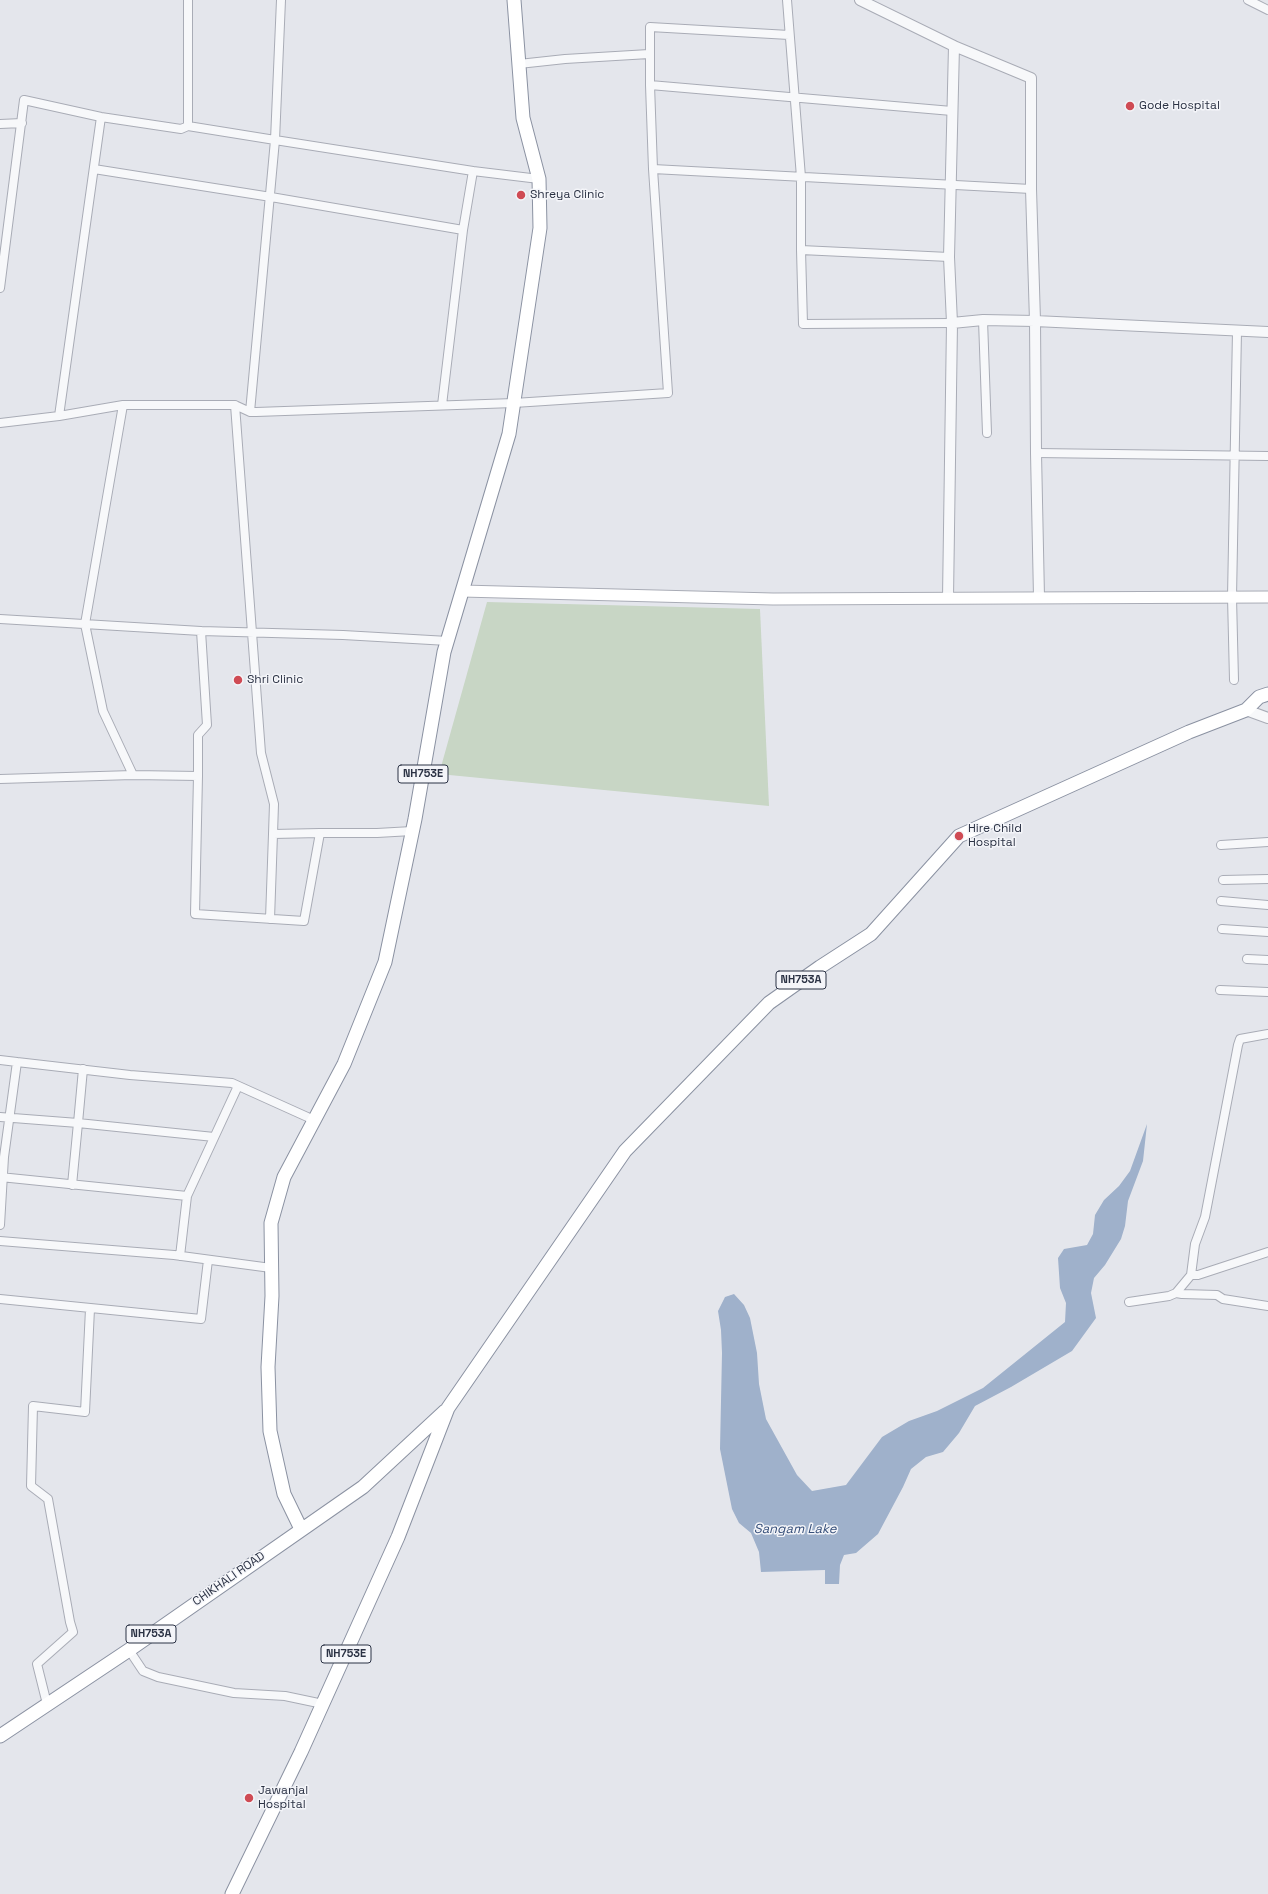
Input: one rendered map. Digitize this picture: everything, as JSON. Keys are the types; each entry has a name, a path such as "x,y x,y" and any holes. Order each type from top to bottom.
{"highway":[{"name":"NH753E","path":"301,1529 284,1494 270,1431 268,1367 272,1296 271,1223 284,1177 344,1064 385,962 412,831 448,641 509,434 540,228 539,179 523,118 514,0"},
{"name":"NH753A","path":"448,1408 625,1151 769,1003 820,967 871,934 958,836 1189,732 1246,710 1259,697 1268,694"},
{"name":"NH753E","path":"232,1894 323,1704 398,1537 448,1408"},
{"name":"CHIKHALI ROAD","path":"0,1736 129,1650 363,1487 448,1408"}],"main road":[{"path":"462,591 765,599 1268,597"}],"street":[{"path":"188,0 188,126"},
{"path":"250,412 271,197 281,0"},
{"path":"787,0 801,177 803,324 952,323 983,320 1268,332"},
{"path":"860,0 954,46 1031,78 1031,189 1035,321 1039,598"},
{"path":"1248,0 1268,10"},
{"path":"0,423 59,416 123,405 235,405 250,412 514,403 668,393 653,169 649,54 650,27 789,35"},
{"path":"948,598 952,323 949,257 952,184 954,46"},
{"path":"519,64 565,59 649,54"},
{"path":"650,85 794,99 952,111"},
{"path":"0,288 24,100 101,117 182,129 188,126 473,171 539,179"},
{"path":"59,416 101,117"},
{"path":"0,124 22,123"},
{"path":"94,169 271,197 463,230"},
{"path":"653,169 1031,189"},
{"path":"442,405 463,230 473,171"},
{"path":"801,250 949,257"},
{"path":"983,320 987,433"},
{"path":"1234,680 1232,597 1237,331"},
{"path":"123,405 85,624 103,711 133,775"},
{"path":"235,405 261,753 274,804 270,919"},
{"path":"1036,453 1268,456"},
{"path":"0,619 201,631 343,634 448,641"},
{"path":"201,631 207,725 198,735 195,914 304,921 320,833"},
{"path":"1246,710 1268,718"},
{"path":"0,779 133,775 198,776"},
{"path":"273,834 412,831"},
{"path":"1221,845 1268,842"},
{"path":"1223,880 1268,879"},
{"path":"1221,901 1268,905"},
{"path":"1222,929 1268,932"},
{"path":"1247,959 1268,960"},
{"path":"1220,990 1268,992"},
{"path":"1128,1302 1169,1296 1176,1293 1191,1275 1195,1244 1205,1217 1238,1045 1240,1039 1268,1034"},
{"path":"0,1060 232,1083 314,1120"},
{"path":"0,1225 1,1178 17,1062"},
{"path":"72,1185 83,1069"},
{"path":"180,1256 187,1196 238,1086"},
{"path":"0,1117 78,1123 214,1137"},
{"path":"1,1178 187,1196"},
{"path":"0,1241 180,1256 271,1268"},
{"path":"1191,1275 1198,1275 1268,1252"},
{"path":"0,1299 201,1319 208,1260"},
{"path":"1176,1293 1217,1295 1223,1299 1268,1306"},
{"path":"47,1704 37,1664 73,1632 48,1499 31,1486 33,1406 85,1412 90,1309"},
{"path":"129,1650 143,1671 158,1677 234,1693 285,1696 323,1704"}],"green space":[{"path":"487,602 760,609 769,806 439,774"}],"water":[{"name":"Sangam Lake","path":"1147,1124 1143,1161 1128,1201 1125,1226 1121,1239 1105,1265 1094,1278 1091,1293 1096,1318 1072,1351 1011,1387 975,1406 959,1433 943,1452 926,1457 911,1469 878,1534 856,1553 844,1555 840,1565 839,1584 825,1584 825,1570 761,1572 759,1552 751,1533 739,1523 732,1509 720,1449 722,1353 718,1311 725,1297 734,1294 744,1305 750,1318 757,1353 759,1384 766,1419 797,1475 812,1491 846,1485 882,1437 909,1421 937,1411 983,1388 1065,1322 1066,1303 1060,1288 1058,1258 1064,1249 1087,1245 1093,1234 1095,1215 1104,1200 1119,1186 1130,1171"}],"place":[{"name":"Gode Hospital","path":"1130,106"},
{"name":"Shreya Clinic","path":"521,195"},
{"name":"Shri Clinic","path":"238,680"},
{"name":"Hire Child Hospital","path":"959,836"},
{"name":"Jawanjal Hospital","path":"249,1798"}]}
